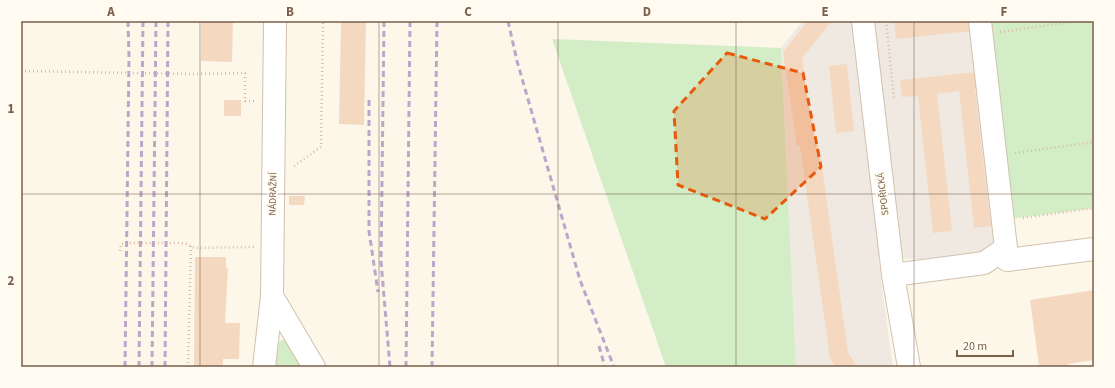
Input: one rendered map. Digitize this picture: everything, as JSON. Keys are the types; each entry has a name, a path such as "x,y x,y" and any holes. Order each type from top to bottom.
{"street":[{"name":"NÁDRAŽNÍ","path":"264,367 272,296 275,21"},
{"name":"SPOŘICKÁ","path":"862,21 893,275 909,367"},
{"path":"981,28 1007,260 1094,248"},
{"path":"893,275 984,263 1006,248"},
{"path":"272,296 314,367"}],"path":[{"path":"273,179 321,148 323,21"},
{"path":"981,28 1077,21"},
{"path":"21,71 245,73 245,101"},
{"path":"995,156 1094,142"},
{"path":"1003,220 1094,208"},
{"path":"120,251 120,244 180,243 194,248 272,246"},
{"path":"188,367 190,246"}],"highlighted area":[{"path":"727,53 803,73 821,167 765,219 678,185 674,111"}],"shaded area":[{"path":"803,21 980,21 1006,248 984,263 878,257 893,367 796,367 781,48"}],"green space":[{"path":"980,21 1094,21 1094,208 1003,220"},
{"path":"552,39 781,48 796,367 666,367"},
{"path":"282,340 288,340 304,367 273,367 272,348"}],"building":[{"path":"201,21 233,21 232,62 201,61"},
{"path":"341,21 366,21 364,125 339,124"},
{"path":"808,21 832,21 802,58 814,144 818,144 820,153 848,352 857,367 835,367 830,358 800,146 797,146 783,52"},
{"path":"894,21 970,21 971,31 896,39"},
{"path":"847,64 854,131 836,133 829,66"},
{"path":"976,72 977,89 975,90 991,226 974,228 959,91 937,94 952,231 933,233 918,96 902,97 900,80"},
{"path":"224,100 241,100 241,116 224,116"},
{"path":"289,196 305,196 304,205 289,205"},
{"path":"195,257 226,257 226,268 228,268 225,323 240,323 239,359 223,359 223,367 194,367"},
{"path":"1094,290 1094,360 1068,364 1068,367 1039,366 1030,300"}],"railway":[{"path":"125,367 129,57 128,21"},
{"path":"139,367 143,21"},
{"path":"152,367 156,21"},
{"path":"165,367 168,21"},
{"path":"384,21 381,261 390,367"},
{"path":"406,367 410,21"},
{"path":"432,367 437,21"},
{"path":"508,21 517,61 580,280 614,367"},
{"path":"369,100 369,231 378,292"},
{"path":"599,346 605,367"}]}
